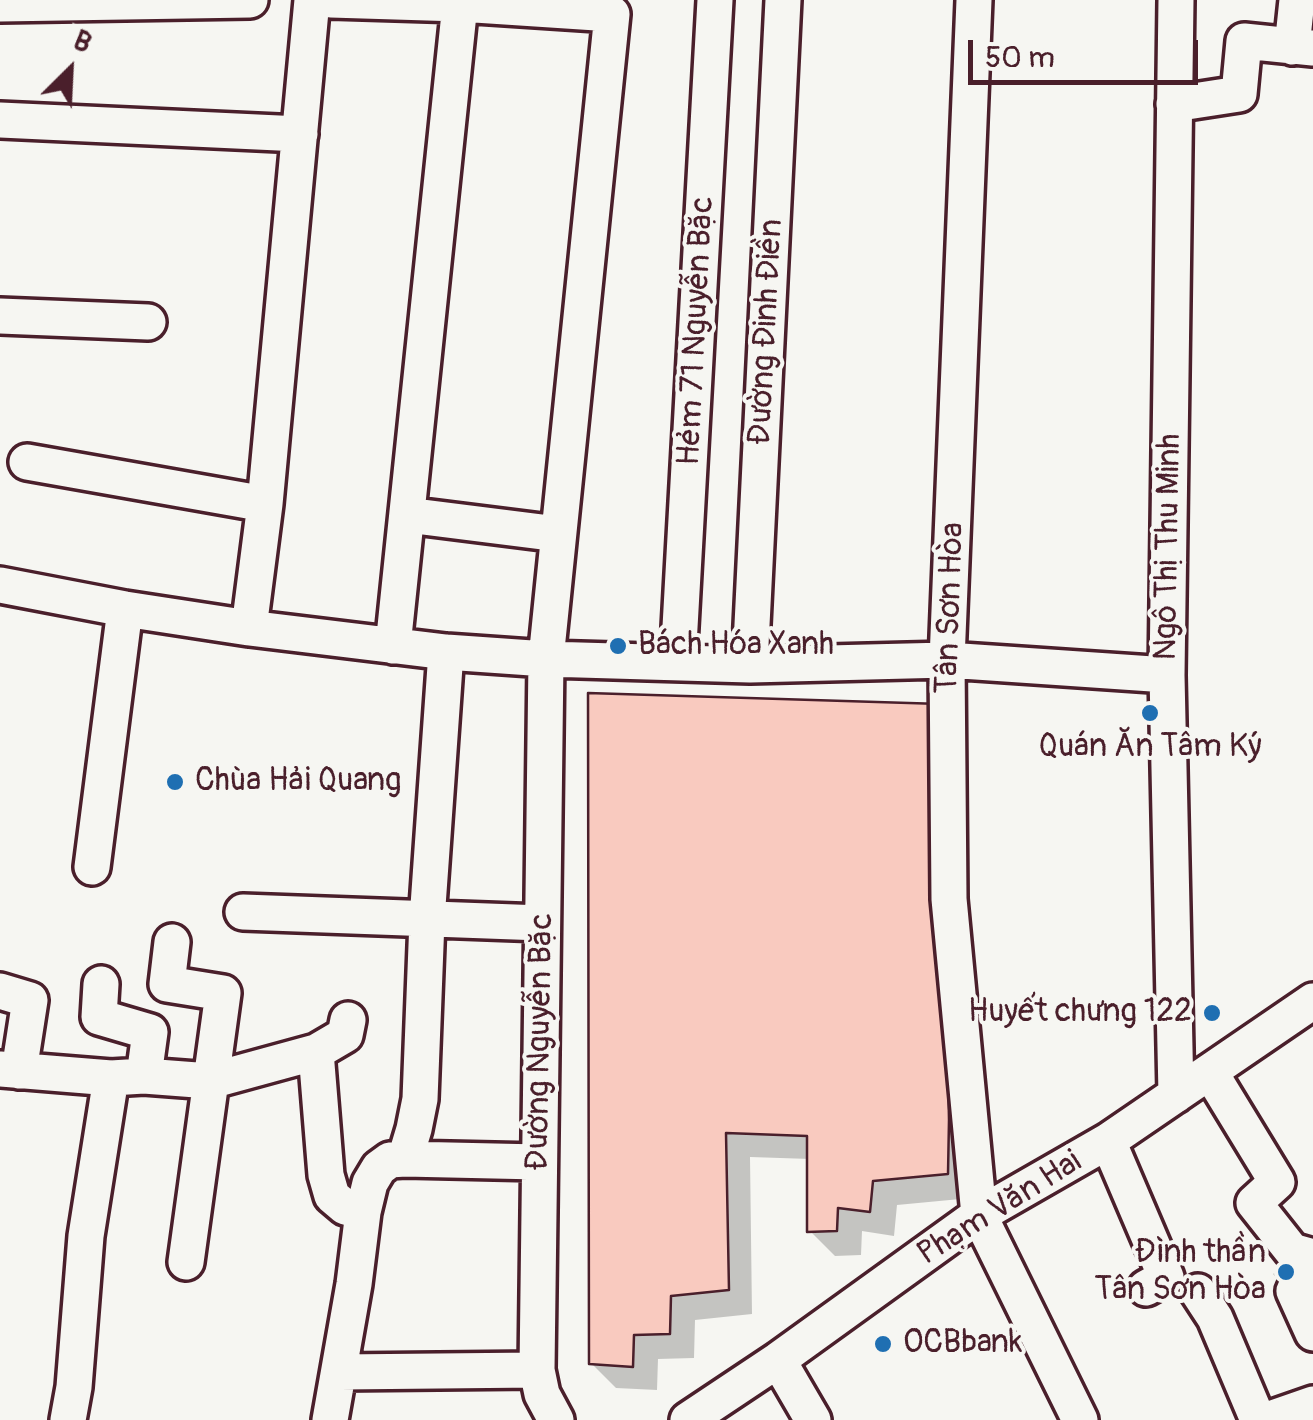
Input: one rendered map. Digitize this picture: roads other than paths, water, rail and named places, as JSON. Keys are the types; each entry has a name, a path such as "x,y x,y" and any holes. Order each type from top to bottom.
{"street":[{"path":"0,4 250,0"},
{"path":"249,628 266,504 312,0"},
{"path":"331,0 460,4 393,646"},
{"name":"Hẻm 71 Nguyễn Bặc","path":"678,662 715,0"},
{"name":"Đường Đinh Điền","path":"750,665 784,0"},
{"name":"Tân Sơn Hòa","path":"974,0 948,660 949,899 979,1216"},
{"name":"Ngô Thị Thu Minh","path":"1176,0 1167,676 1176,1095"},
{"path":"1174,104 1240,94 1244,41 1302,48 1297,0"},
{"name":"Đường Nguyễn Bặc","path":"460,4 612,14 546,659 537,1370 542,1394 556,1420"},
{"path":"0,120 300,134"},
{"path":"0,316 148,322"},
{"path":"27,462 266,504"},
{"path":"408,515 558,534"},
{"path":"0,586 125,610 446,652 750,665 948,660 1167,676"},
{"path":"92,867 125,610"},
{"path":"404,1159 420,1099 427,920 446,652"},
{"path":"243,912 542,923"},
{"path":"172,942 167,984 223,994 186,1262"},
{"path":"68,1420 86,1236 128,1077 150,1032 99,1018 101,984"},
{"path":"0,991 30,1000 10,1070 210,1081 316,1052 345,1036 348,1020"},
{"name":"Phạm Văn Hai","path":"688,1420 979,1216 1108,1141 1313,1001"},
{"path":"316,1052 326,1174 332,1196 345,1207 363,1212"},
{"path":"1210,1072 1278,1182 1254,1203 1292,1251 1312,1258 1294,1291 1313,1334"},
{"path":"1108,1141 1166,1277 1146,1288"},
{"path":"330,1420 363,1212 378,1168 390,1160 404,1159 539,1162"},
{"path":"979,1216 1080,1420"},
{"path":"1198,1292 1214,1318 1258,1420"},
{"path":"778,1360 813,1420"},
{"path":"340,1372 537,1370"},
{"path":"1268,1420 1313,1404"}],"place":[{"name":"Bách Hóa Xanh","path":"618,646"},
{"name":"Quán Ăn Tâm Ký","path":"1150,713"},
{"name":"Chùa Hải Quang","path":"175,782"},
{"name":"Huyết chưng 122","path":"1212,1013"},
{"name":"Đình thần Tân Sơn Hòa","path":"1286,1272"},
{"name":"OCBbank","path":"883,1344"}]}
